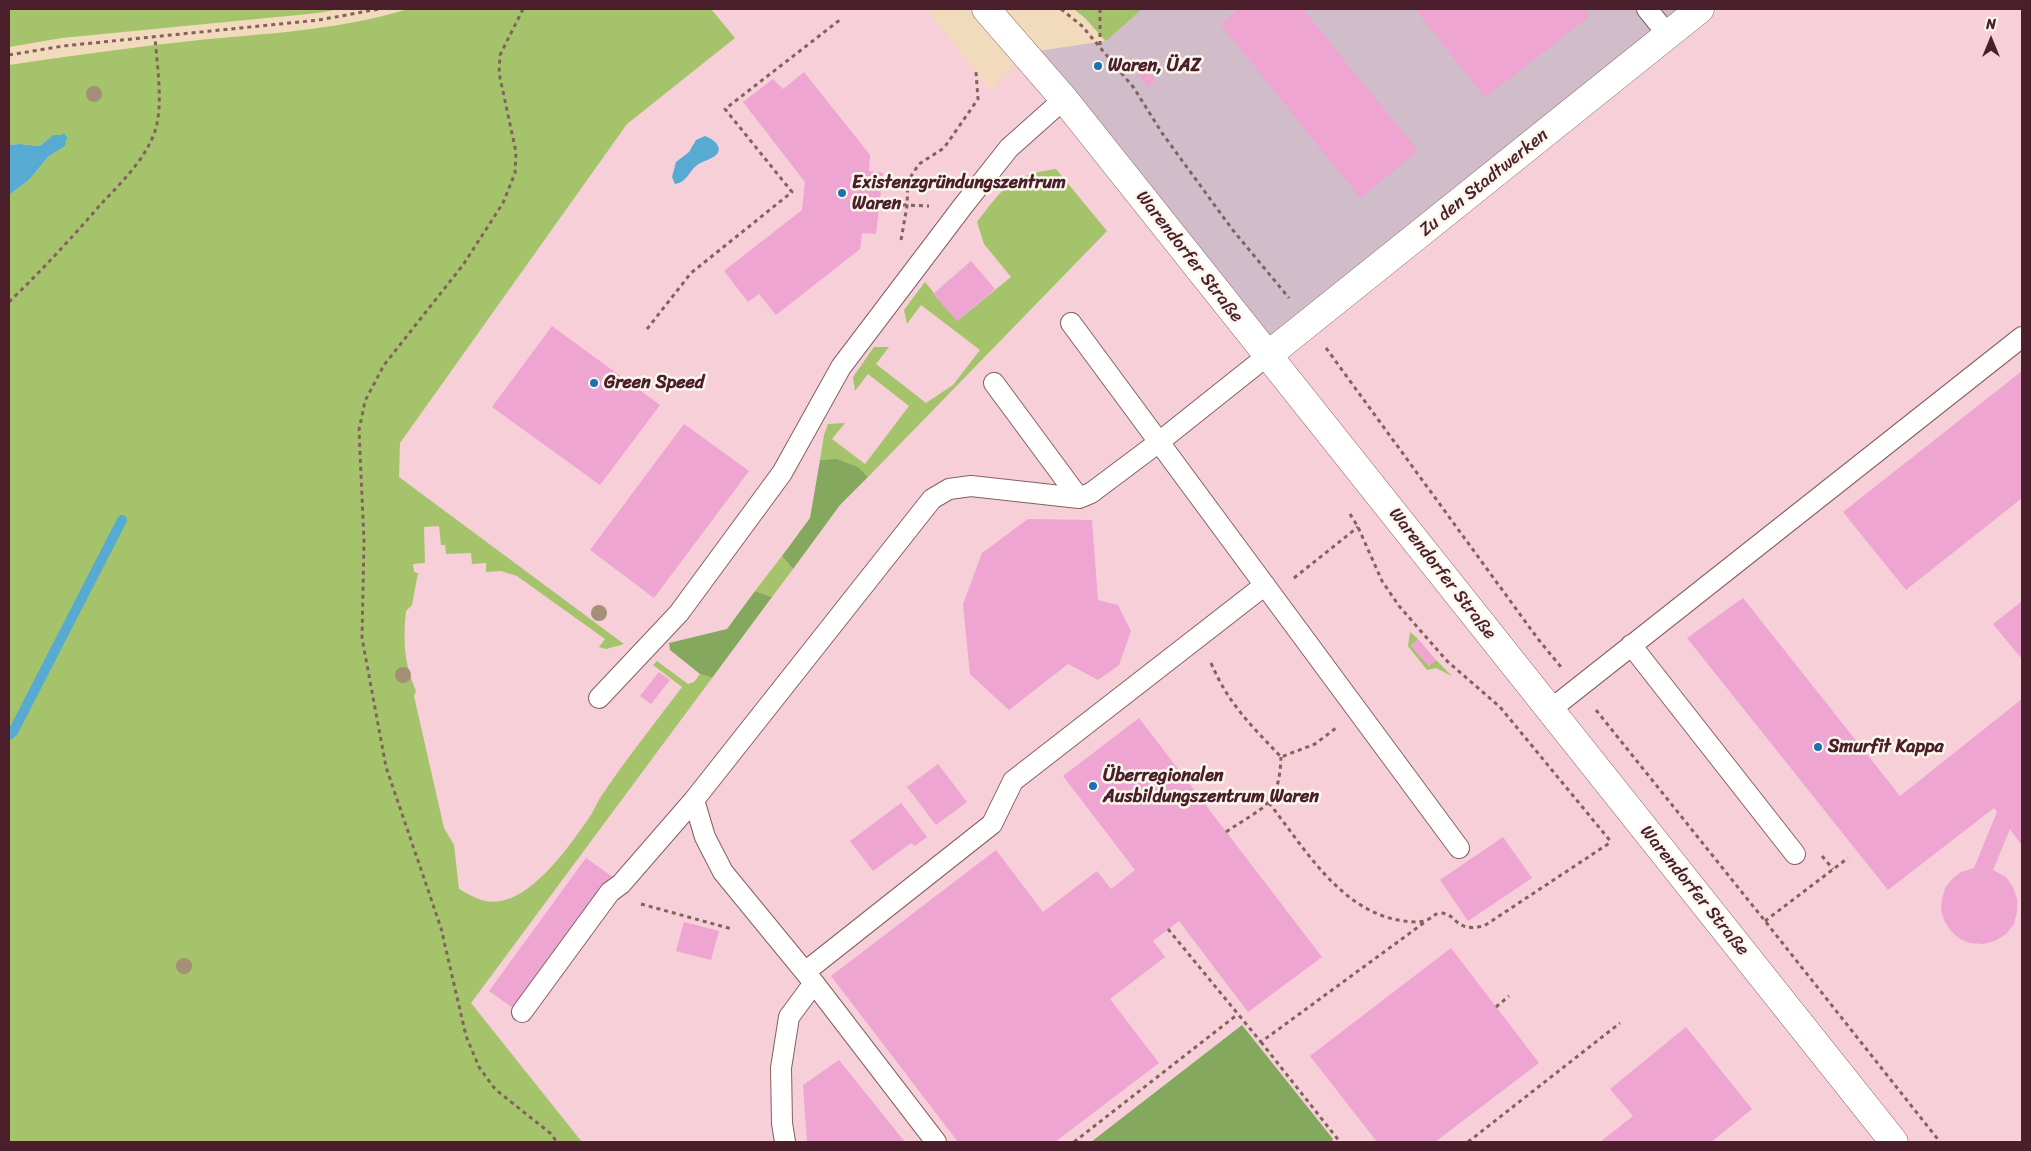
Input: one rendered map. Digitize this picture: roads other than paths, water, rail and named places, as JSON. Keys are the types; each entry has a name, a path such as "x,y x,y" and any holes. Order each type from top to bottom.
{"main road":[{"name":"Warendorfer Straße","path":"986,9 1064,99 1894,1142"},
{"name":"Zu den Stadtwerken","path":"1267,356 1700,9"}],"lane":[{"path":"1647,9 1668,35"},
{"path":"600,698 679,613 782,473 841,367 963,206 1009,148 1064,99"},
{"path":"1071,323 1460,848"},
{"path":"1550,710 2022,337"},
{"path":"522,1012 610,892 622,884 694,800 932,498 949,489 971,486 1079,498 1091,493 1159,442 1267,356"},
{"path":"994,383 1079,498"},
{"path":"785,1142 782,1123 781,1068 789,1017 810,978 992,824 1013,781 1195,640 1268,590"},
{"path":"1631,645 1795,854"},
{"path":"694,800 705,836 723,872 810,978 936,1142"}],"water":[{"path":"64,133 68,139 65,146 48,157 29,180 9,195 9,145 40,146 53,135"},
{"path":"705,136 717,144 718,153 699,164 685,179 675,184 672,177 676,162 689,152 696,140"}],"waterway":[{"path":"9,735 13,732 122,520"}],"place":[{"name":"Waren, ÜAZ","path":"1098,66"},
{"name":"Existenzgründungszentrum Waren","path":"842,193"},
{"name":"Green Speed","path":"594,383"},
{"name":"Smurfit Kappa","path":"1818,747"},
{"name":"Überregionalen Ausbildungszentrum Waren","path":"1093,786"}]}
